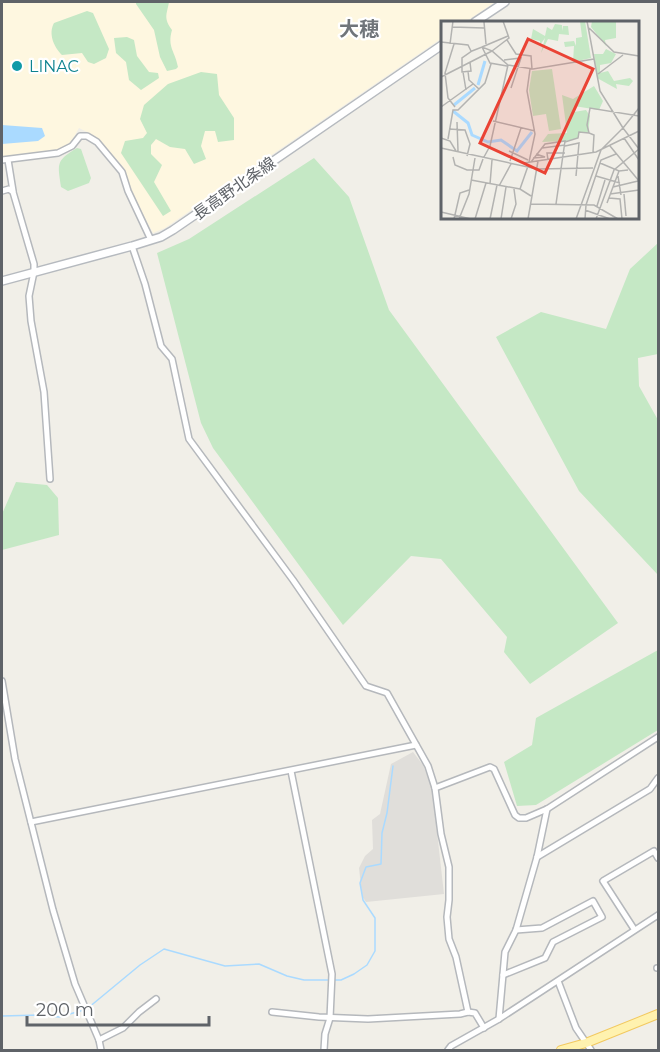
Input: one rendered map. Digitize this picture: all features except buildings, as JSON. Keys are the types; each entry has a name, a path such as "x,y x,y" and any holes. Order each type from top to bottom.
{"main road":[{"path":"476,21 505,2"},
{"name":"長高野北条線","path":"2,281 132,246 173,230 441,46"},
{"path":"561,1050 588,1047 658,1014"}],"street":[{"path":"50,479 44,392 29,297 34,264 4,160 58,153 72,146 80,135 87,136 97,142 122,172 128,191 151,240"},
{"path":"2,191 9,189 13,192"},
{"path":"132,246 145,284 160,346 172,359 189,439 293,580 366,686 387,693 428,766 435,788 448,867 448,939 456,957 468,1012"},
{"path":"2,681 15,759 53,910 75,984 99,1040 101,1050"},
{"path":"435,788 490,767 494,769 515,815 519,818 526,818 547,809 658,738"},
{"path":"31,822 416,746"},
{"path":"291,771 332,974 330,1018 325,1034 324,1050"},
{"path":"537,857 650,789 658,778"},
{"path":"499,1019 505,952 516,930 537,857 547,809"},
{"path":"634,929 603,881 654,851 658,858"},
{"path":"504,975 545,958 553,942 602,917 593,901 542,928 516,930"},
{"path":"448,1050 658,915"},
{"path":"558,981 576,1028 588,1047"},
{"path":"99,1040 123,1028 156,999"},
{"path":"272,1011 330,1018 379,1018 468,1012 475,1013 484,1028"}],"shaded area":[{"path":"2,2 495,2 466,21 441,21 441,39 165,228 153,233 130,189 124,168 93,135 79,128 65,148 21,157 2,157"},
{"path":"413,752 423,765 432,788 444,894 366,902 362,896 359,868 365,856 373,849 372,820 380,814 391,764"}],"green space":[{"path":"136,2 169,2 167,19 172,30 170,41 177,62 176,69 167,71 160,57 154,30"},
{"path":"87,11 93,13 109,49 106,58 94,64 88,62 82,53 62,55 54,44 52,36 54,23"},
{"path":"127,37 134,40 137,56 149,72 158,73 159,78 141,90 129,80 126,62 116,53 114,38"},
{"path":"201,72 217,74 219,95 234,118 234,140 218,142 215,131 205,131 201,146 206,159 194,164 185,149 170,147 156,139 151,145 151,154 162,165 154,182 171,211 163,216 121,153 125,141 143,138 147,133 140,119 144,105 168,84"},
{"path":"77,148 81,149 91,178 89,183 68,191 61,187 59,168 61,160"},
{"path":"314,158 349,197 389,310 618,623 530,684 504,652 507,637 441,559 411,556 343,625 213,448 201,423 157,253 189,239"},
{"path":"658,243 658,354 638,358 639,386 658,420 658,575 579,491 496,337 541,312 606,329 630,269"},
{"path":"16,482 47,485 58,498 59,535 2,550 2,514"},
{"path":"658,650 658,730 536,805 517,806 504,762 532,745 536,718"}],"water":[{"path":"2,125 42,128 45,136 38,141 2,144"}],"waterway":[{"path":"88,1008 140,965 164,949 225,966 259,964 287,976 304,980 341,980 367,965 375,951 375,918 363,900 360,883 366,867 381,864 382,833 393,766"},
{"path":"2,1016 59,1017 84,1010"}],"place":[{"name":"LINAC","path":"17,66"}],"district":[{"name":"大穂","path":"359,29"}]}
